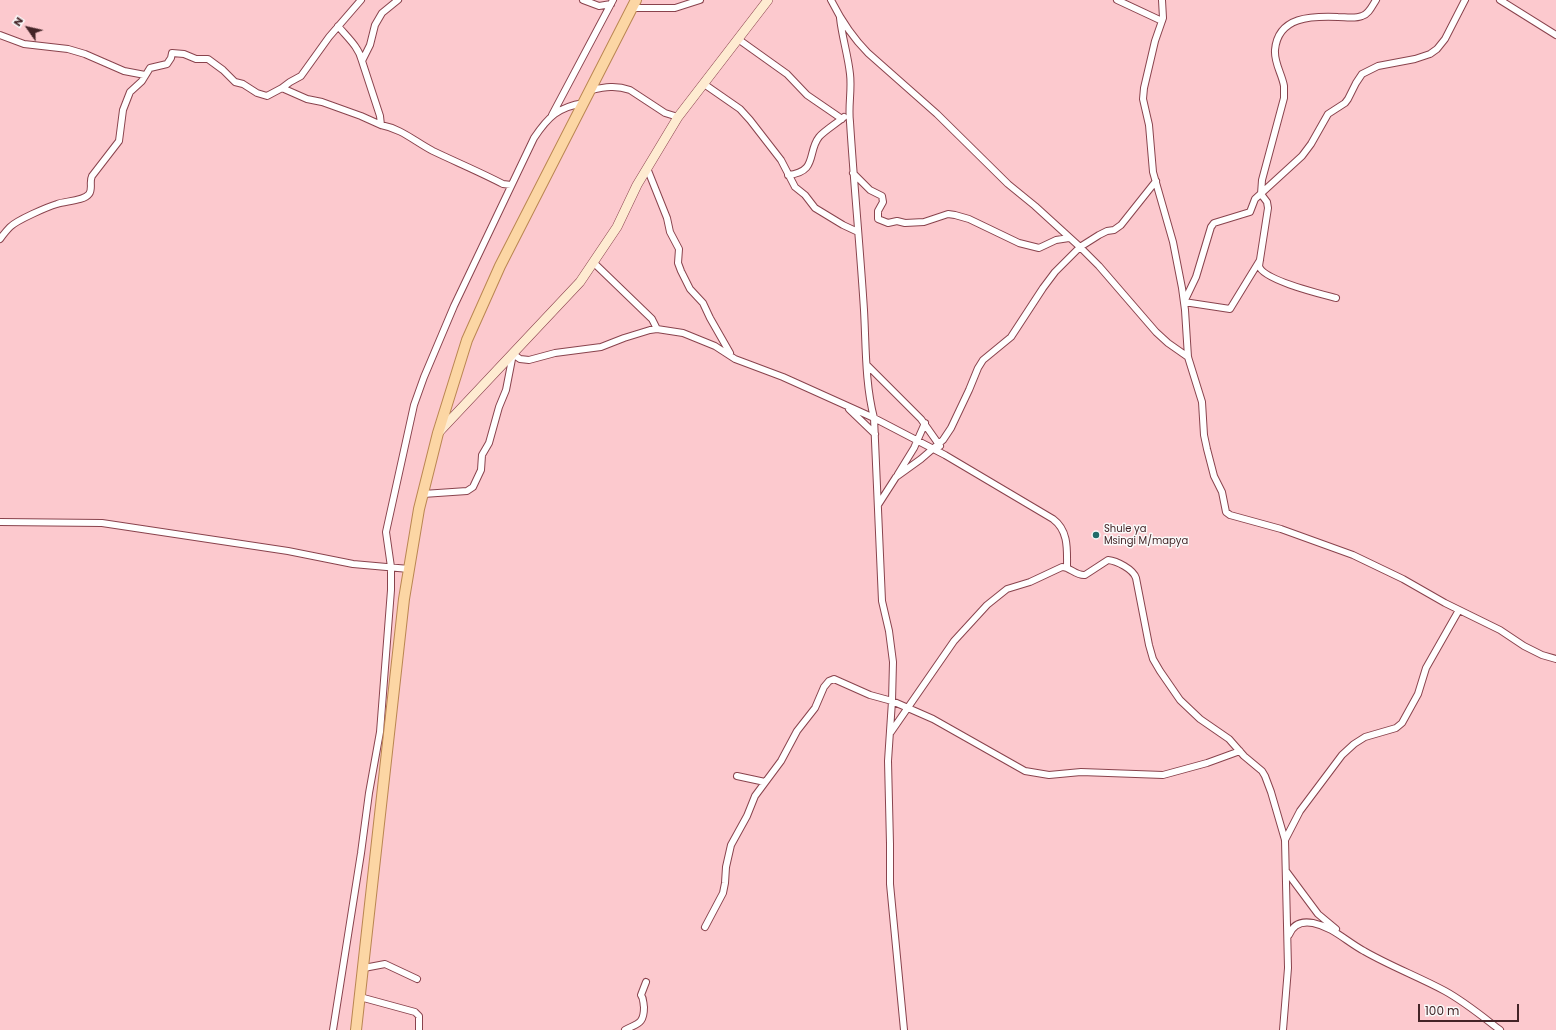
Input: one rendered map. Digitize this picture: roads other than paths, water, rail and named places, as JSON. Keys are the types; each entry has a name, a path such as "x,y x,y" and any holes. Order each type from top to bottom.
{"main road":[{"path":"356,1030 409,569 419,509 438,433 467,340 500,266 634,4"}],"street":[{"path":"0,239 11,226 57,204 81,198 89,194 91,188 90,180 92,176 120,139 123,110 129,93 134,86 142,80 150,68 167,64 172,53 178,53 196,59 208,59 223,70 234,82 243,84 257,93 267,96 301,76 314,55 360,0"},
{"path":"362,61 370,45 375,25 382,13 398,0"},
{"path":"583,0 599,6 612,2"},
{"path":"634,4 674,8 700,0"},
{"path":"438,433 580,282 617,227 637,185 678,117 768,0"},
{"path":"831,0 840,18 859,44 879,64 937,114 993,170 1080,247 1099,266 1156,332 1168,343 1188,357"},
{"path":"1117,0 1162,21"},
{"path":"1162,0 1164,8 1162,21 1155,41 1144,88 1143,99 1149,125 1154,172 1173,242 1184,302 1188,357 1202,402 1204,435 1207,449 1214,476 1222,492 1226,512 1228,514 1268,524 1340,549 1403,579 1434,597 1500,630 1524,646 1542,655 1556,659"},
{"path":"1336,298 1276,280 1262,272 1259,266 1268,208 1267,202 1261,194 1264,170 1284,98 1284,86 1276,62 1275,51 1277,41 1288,24 1304,18 1363,16 1370,10 1376,0"},
{"path":"1184,302 1196,277 1211,227 1214,223 1250,212 1252,204 1261,194 1302,156 1317,135 1328,114 1345,103 1362,74 1378,66 1415,59 1430,54 1437,49 1445,39 1465,0"},
{"path":"1500,0 1556,35"},
{"path":"333,1030 361,853 369,792 380,732 392,567 386,532 414,405 424,377 454,306 534,138 544,122 551,115 612,2"},
{"path":"840,18 841,33 847,51 850,76 849,113 866,365 870,401 874,418 882,601 891,642 892,701 888,761 890,884 904,1030"},
{"path":"338,26 358,49 380,116 381,126"},
{"path":"0,35 24,44 68,49 85,54 124,71 145,75"},
{"path":"738,38 787,74 807,95 842,119"},
{"path":"704,84 733,104 750,120 781,160 795,187 805,195 815,208 858,232"},
{"path":"591,90 608,86 624,87 665,113 678,117"},
{"path":"282,88 307,100 322,102 361,116 381,126 392,127 432,150 503,184 511,185"},
{"path":"551,115 570,105 584,104"},
{"path":"788,175 800,172 806,167 812,159 815,143 818,138 849,113"},
{"path":"647,168 667,218 670,232 679,249 678,263 681,271 690,289 703,303 724,345 735,359"},
{"path":"853,173 870,190 882,196 883,202 878,211 878,218 888,223 897,221 905,223 924,222 948,214 969,219 1019,243 1039,248 1056,240 1069,238"},
{"path":"896,477 939,444 951,428 983,360 1011,337 1055,272 1080,247 1103,233 1121,226 1156,181"},
{"path":"1184,302 1230,309 1260,260"},
{"path":"594,263 652,319 656,329"},
{"path":"513,354 520,359 529,360 555,353 598,348 635,334 656,329 683,333 715,346 735,359 783,377 874,418 945,455 1058,523 1066,540 1067,568"},
{"path":"423,494 467,491 473,487 481,470 482,455 489,443 499,407 506,390 513,354"},
{"path":"866,365 912,408 925,423 945,455"},
{"path":"844,405 875,434"},
{"path":"878,505 918,441 925,423"},
{"path":"0,522 102,523 288,551 353,564 409,569"},
{"path":"890,732 954,641 987,605 1007,589 1030,582 1062,567 1083,576 1104,561 1111,560 1134,573 1149,645 1153,659 1160,671 1180,700 1200,719 1229,739 1265,776 1285,840 1288,968 1282,1030"},
{"path":"1285,840 1300,811 1342,755 1354,744 1365,737 1396,728 1402,723 1418,694 1426,668 1459,610"},
{"path":"705,927 723,893 726,883 726,867 731,845 751,807 754,798 780,761 797,731 815,708 824,687 831,680 837,679 870,695 892,701 908,708 943,724 1025,771 1039,774 1049,775 1081,772 1163,775 1207,763 1240,751"},
{"path":"737,776 765,782"},
{"path":"1286,871 1318,914 1342,936"},
{"path":"1287,938 1291,930 1296,925 1303,923 1312,923 1326,927 1363,951 1447,992 1500,1030"},
{"path":"364,968 385,964 417,979"},
{"path":"625,1030 639,1023 643,1017 644,1001 641,995 646,982"},
{"path":"360,997 415,1012 419,1016 419,1030"}],"place":[{"name":"Shule ya Msingi M/mapya","path":"1096,535"}]}
